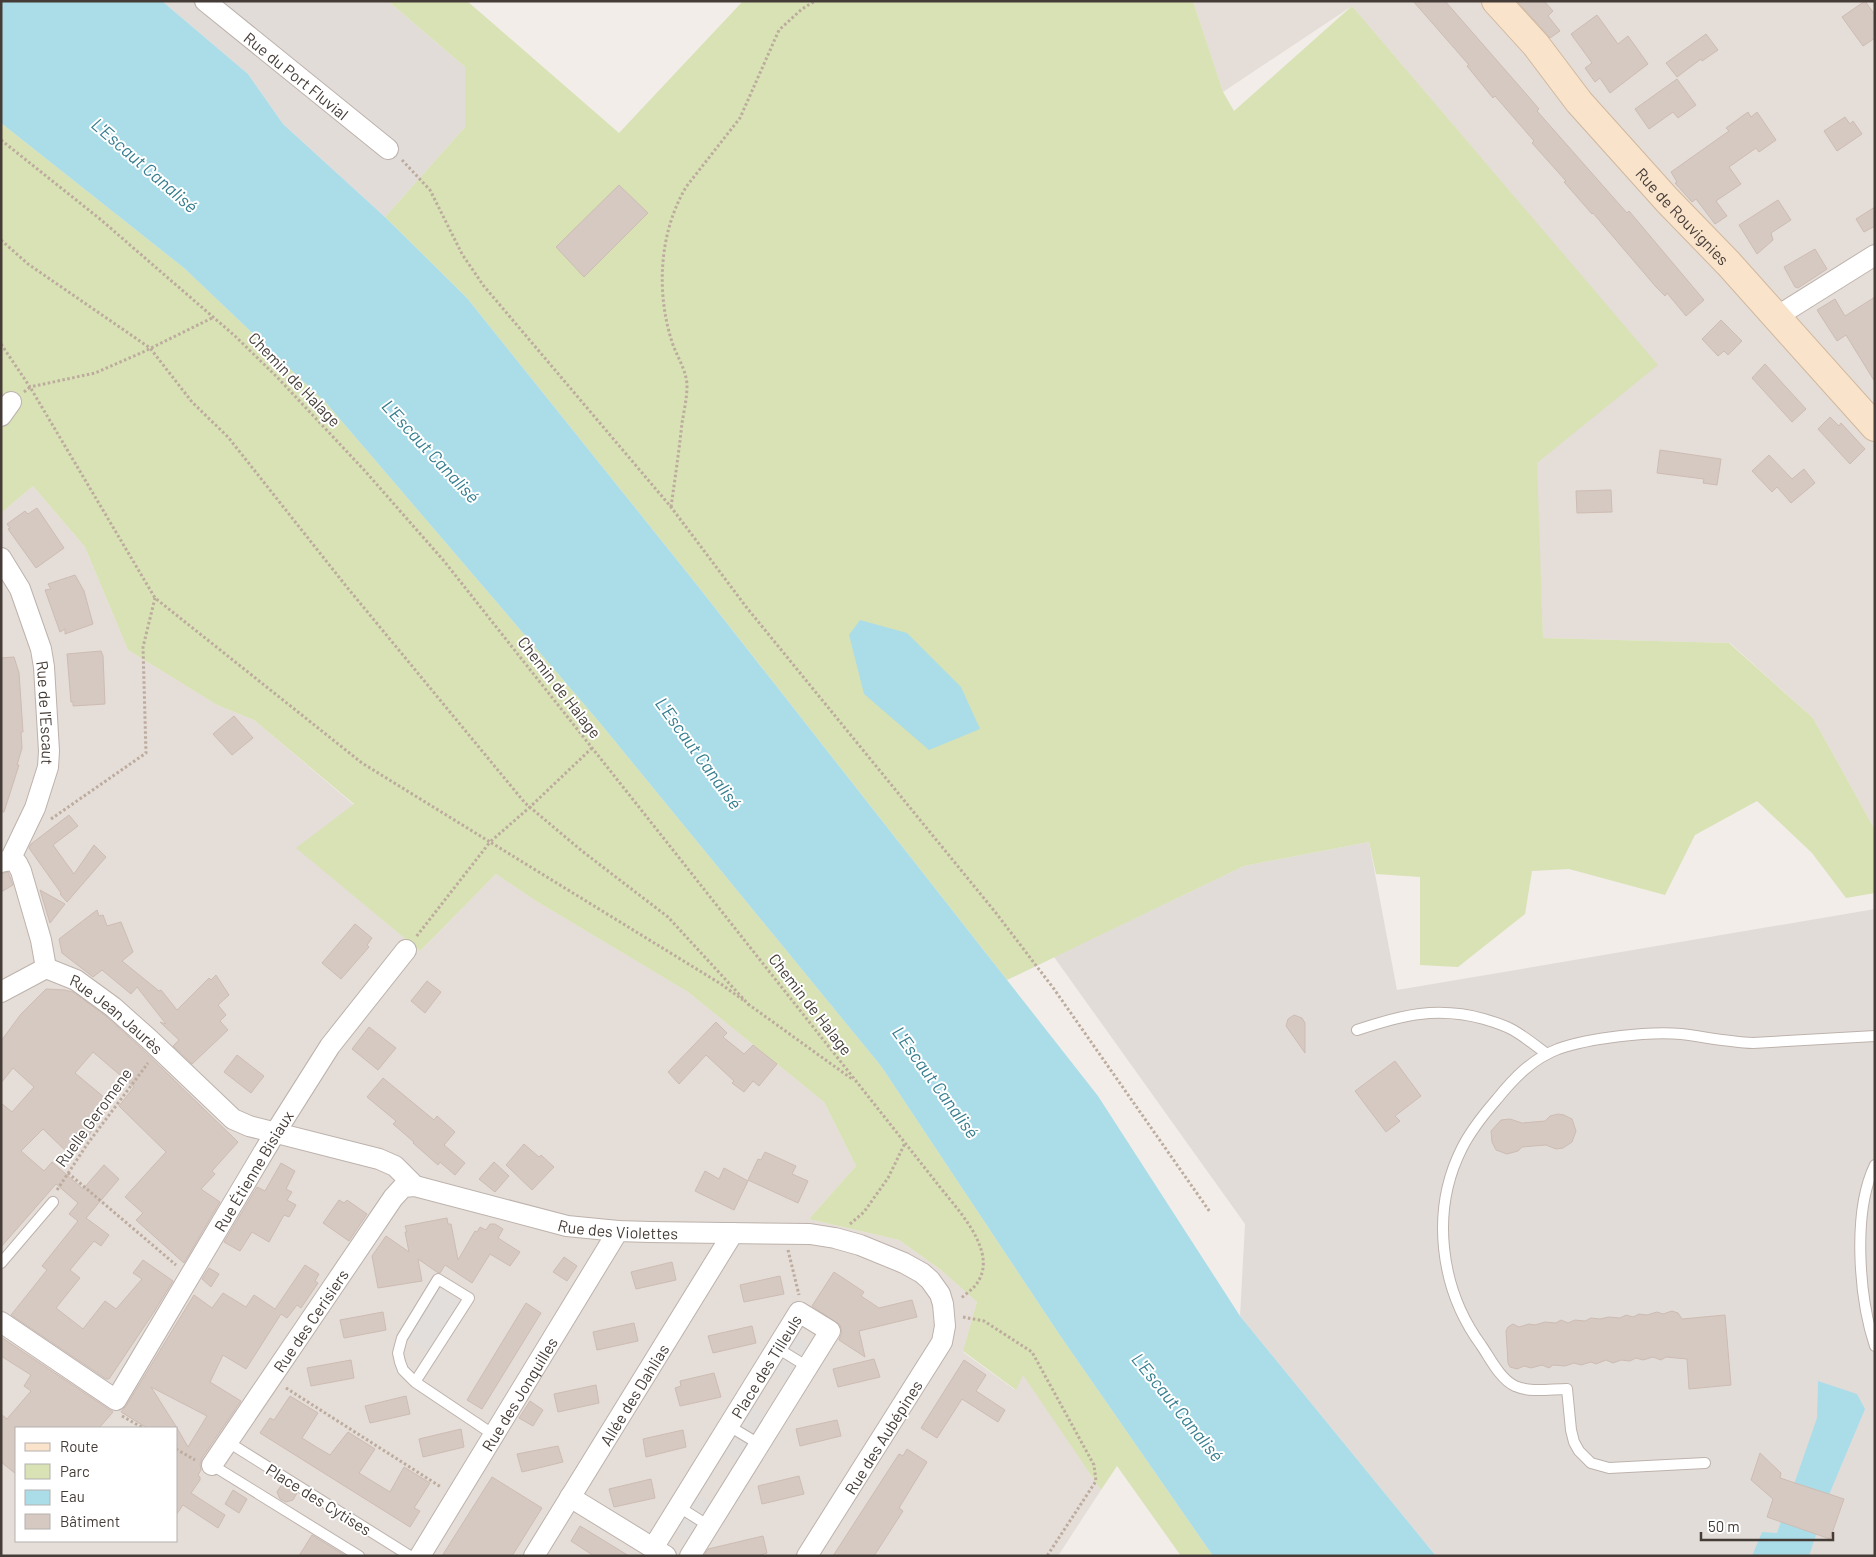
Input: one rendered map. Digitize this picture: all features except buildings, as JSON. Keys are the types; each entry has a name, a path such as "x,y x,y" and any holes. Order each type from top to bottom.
{"street":[{"name":"Rue du Port Fluvial","path":"205,1 388,149"},
{"name":"Rue de Rouvignies","path":"1496,1 1536,45 1585,109 1872,422"},
{"path":"1776,317 1875,256"},
{"name":"Rue de l'Escaut","path":"1,558 20,589 41,649 44,667 49,751 48,767 31,817 20,841 6,861"},
{"path":"1,992 46,968 41,940 21,872 17,863 6,861"},
{"name":"Rue Étienne Bisiaux","path":"1,1322 116,1400 275,1133 338,1035 406,950"},
{"name":"Rue Jean Jaurès","path":"46,968 86,986 125,1017 233,1119 249,1126 275,1133"},
{"name":"Rue des Violettes","path":"275,1133 380,1159 395,1166 415,1186 553,1223 581,1228 618,1231 784,1233 810,1234 839,1239 860,1245 904,1263 922,1273 930,1280 940,1294 945,1313"},
{"name":"Rue des Cerisiers","path":"212,1465 393,1198 403,1188 415,1186"},
{"name":"Rue des Jonquilles","path":"420,1556 618,1231"},
{"name":"Allée des Dahlias","path":"534,1556 733,1233"},
{"name":"Place des Tilleuls","path":"660,1552 679,1507 799,1312 830,1331 690,1556"},
{"name":"Rue des Aubépines","path":"808,1556 939,1347 945,1331 945,1313"},
{"path":"570,1497 660,1552"}],"lane":[{"path":"1357,1030 1393,1018 1414,1014 1439,1012 1467,1014 1513,1030 1547,1054"},
{"path":"1705,1463 1609,1468 1591,1463 1579,1451 1574,1442 1567,1389 1533,1390 1512,1385 1505,1378 1475,1337 1453,1290 1445,1259 1443,1218 1448,1186 1456,1159 1476,1125 1504,1090 1526,1068 1547,1054 1566,1047 1605,1039 1654,1034 1681,1034 1753,1043 1875,1036"},
{"path":"1875,1165 1868,1181 1865,1196 1860,1244 1860,1264 1865,1305 1875,1346"},
{"path":"1,1263 53,1202"},
{"path":"416,1382 468,1298 438,1279 406,1330 399,1346 398,1353 403,1370 416,1382 494,1435"},
{"path":"777,1348 808,1367"},
{"path":"729,1426 759,1444"},
{"name":"Place des Cytises","path":"228,1442 410,1556"},
{"name":"Place des Cytises","path":"212,1465 359,1556"},
{"path":"679,1507 709,1526"}],"path":[{"path":"671,507 687,388 683,367 673,344 665,311 663,272 668,228 679,199 686,187 740,118 780,30 802,9 815,1"},
{"name":"Chemin de Halage","path":"1,140 100,219 214,317 278,377 392,501 444,561 972,1230 981,1246 983,1256 980,1279 975,1286 945,1313"},
{"path":"388,149 405,162 430,190 462,254 483,285 671,507 747,608 1041,970 1210,1212"},
{"path":"1,240 28,264 150,348 192,402 228,437 346,586 530,807 582,851 668,917 749,1005"},
{"path":"5,404 30,387 96,372 214,317"},
{"path":"1,344 30,387 155,598 362,762 720,984 857,1082"},
{"path":"20,841 146,753 143,647 155,598"},
{"path":"406,950 490,842 592,748"},
{"name":"Ruelle Geromene","path":"53,1202 54,1194 88,1143 159,1048"},
{"path":"839,1239 851,1223 864,1212 888,1178 905,1143"},
{"path":"68,1173 189,1277"},
{"path":"784,1233 801,1303 799,1312"},
{"path":"945,1313 984,1321 1032,1352 1094,1466 1096,1481 1047,1556"},
{"path":"271,1378 456,1496"}],"shaded area":[{"path":"162,1 388,1 465,67 465,127 385,217 283,124 248,74"},
{"path":"1193,1 1875,1 1875,830 1813,718 1730,643 1543,638 1536,463 1657,365 1352,6 1223,92"},
{"path":"33,486 85,547 128,650 217,705 254,720 354,805 297,848 420,951 496,874 536,901 688,992 824,1102 856,1166 809,1219 899,1240 941,1270 977,1302 963,1352 1015,1390 1023,1374 1101,1490 1058,1556 1,1556 1,513"},
{"path":"1369,842 1397,990 1875,909 1875,1556 1436,1556 1240,1316 1245,1224 1054,957 1244,866"},
{"path":"432,1283 467,1306 435,1355 400,1332"},
{"path":"792,1333 814,1347 792,1384 769,1370"},
{"path":"747,1403 770,1417 742,1463 719,1449"},
{"path":"694,1492 715,1505 691,1542 671,1529"}],"green space":[{"path":"388,1 467,1 619,133 743,1 1193,1 1223,92 1234,111 1352,6 1658,365 1537,463 1543,638 1729,643 1813,718 1875,830 1875,893 1846,898 1812,853 1757,801 1695,835 1665,895 1569,869 1532,871 1525,914 1458,967 1420,965 1420,877 1376,874 1369,842 1244,866 1007,980 697,585 467,298 385,217 465,127 465,67"},
{"path":"1,123 184,268 327,404 600,723 881,1066 1059,1334 1213,1556 1181,1556 1117,1466 1101,1490 1023,1375 1016,1390 963,1351 977,1302 941,1270 899,1240 809,1219 856,1166 824,1102 688,992 536,901 496,874 420,951 296,848 354,804 254,720 217,705 128,650 85,547 33,486 1,513"}],"water":[{"name":"L'Escaut Canalisé","path":"1,1 162,1 248,74 283,124 385,217 467,298 697,585 1098,1096 1240,1316 1436,1556 1213,1556 1059,1334 881,1066 600,723 327,404 184,268 1,123"},
{"path":"860,620 907,633 961,687 980,729 929,750 864,694 849,635"},
{"path":"1818,1381 1857,1394 1865,1409 1831,1490 1809,1556 1752,1556 1762,1532 1777,1533 1817,1418"}]}
